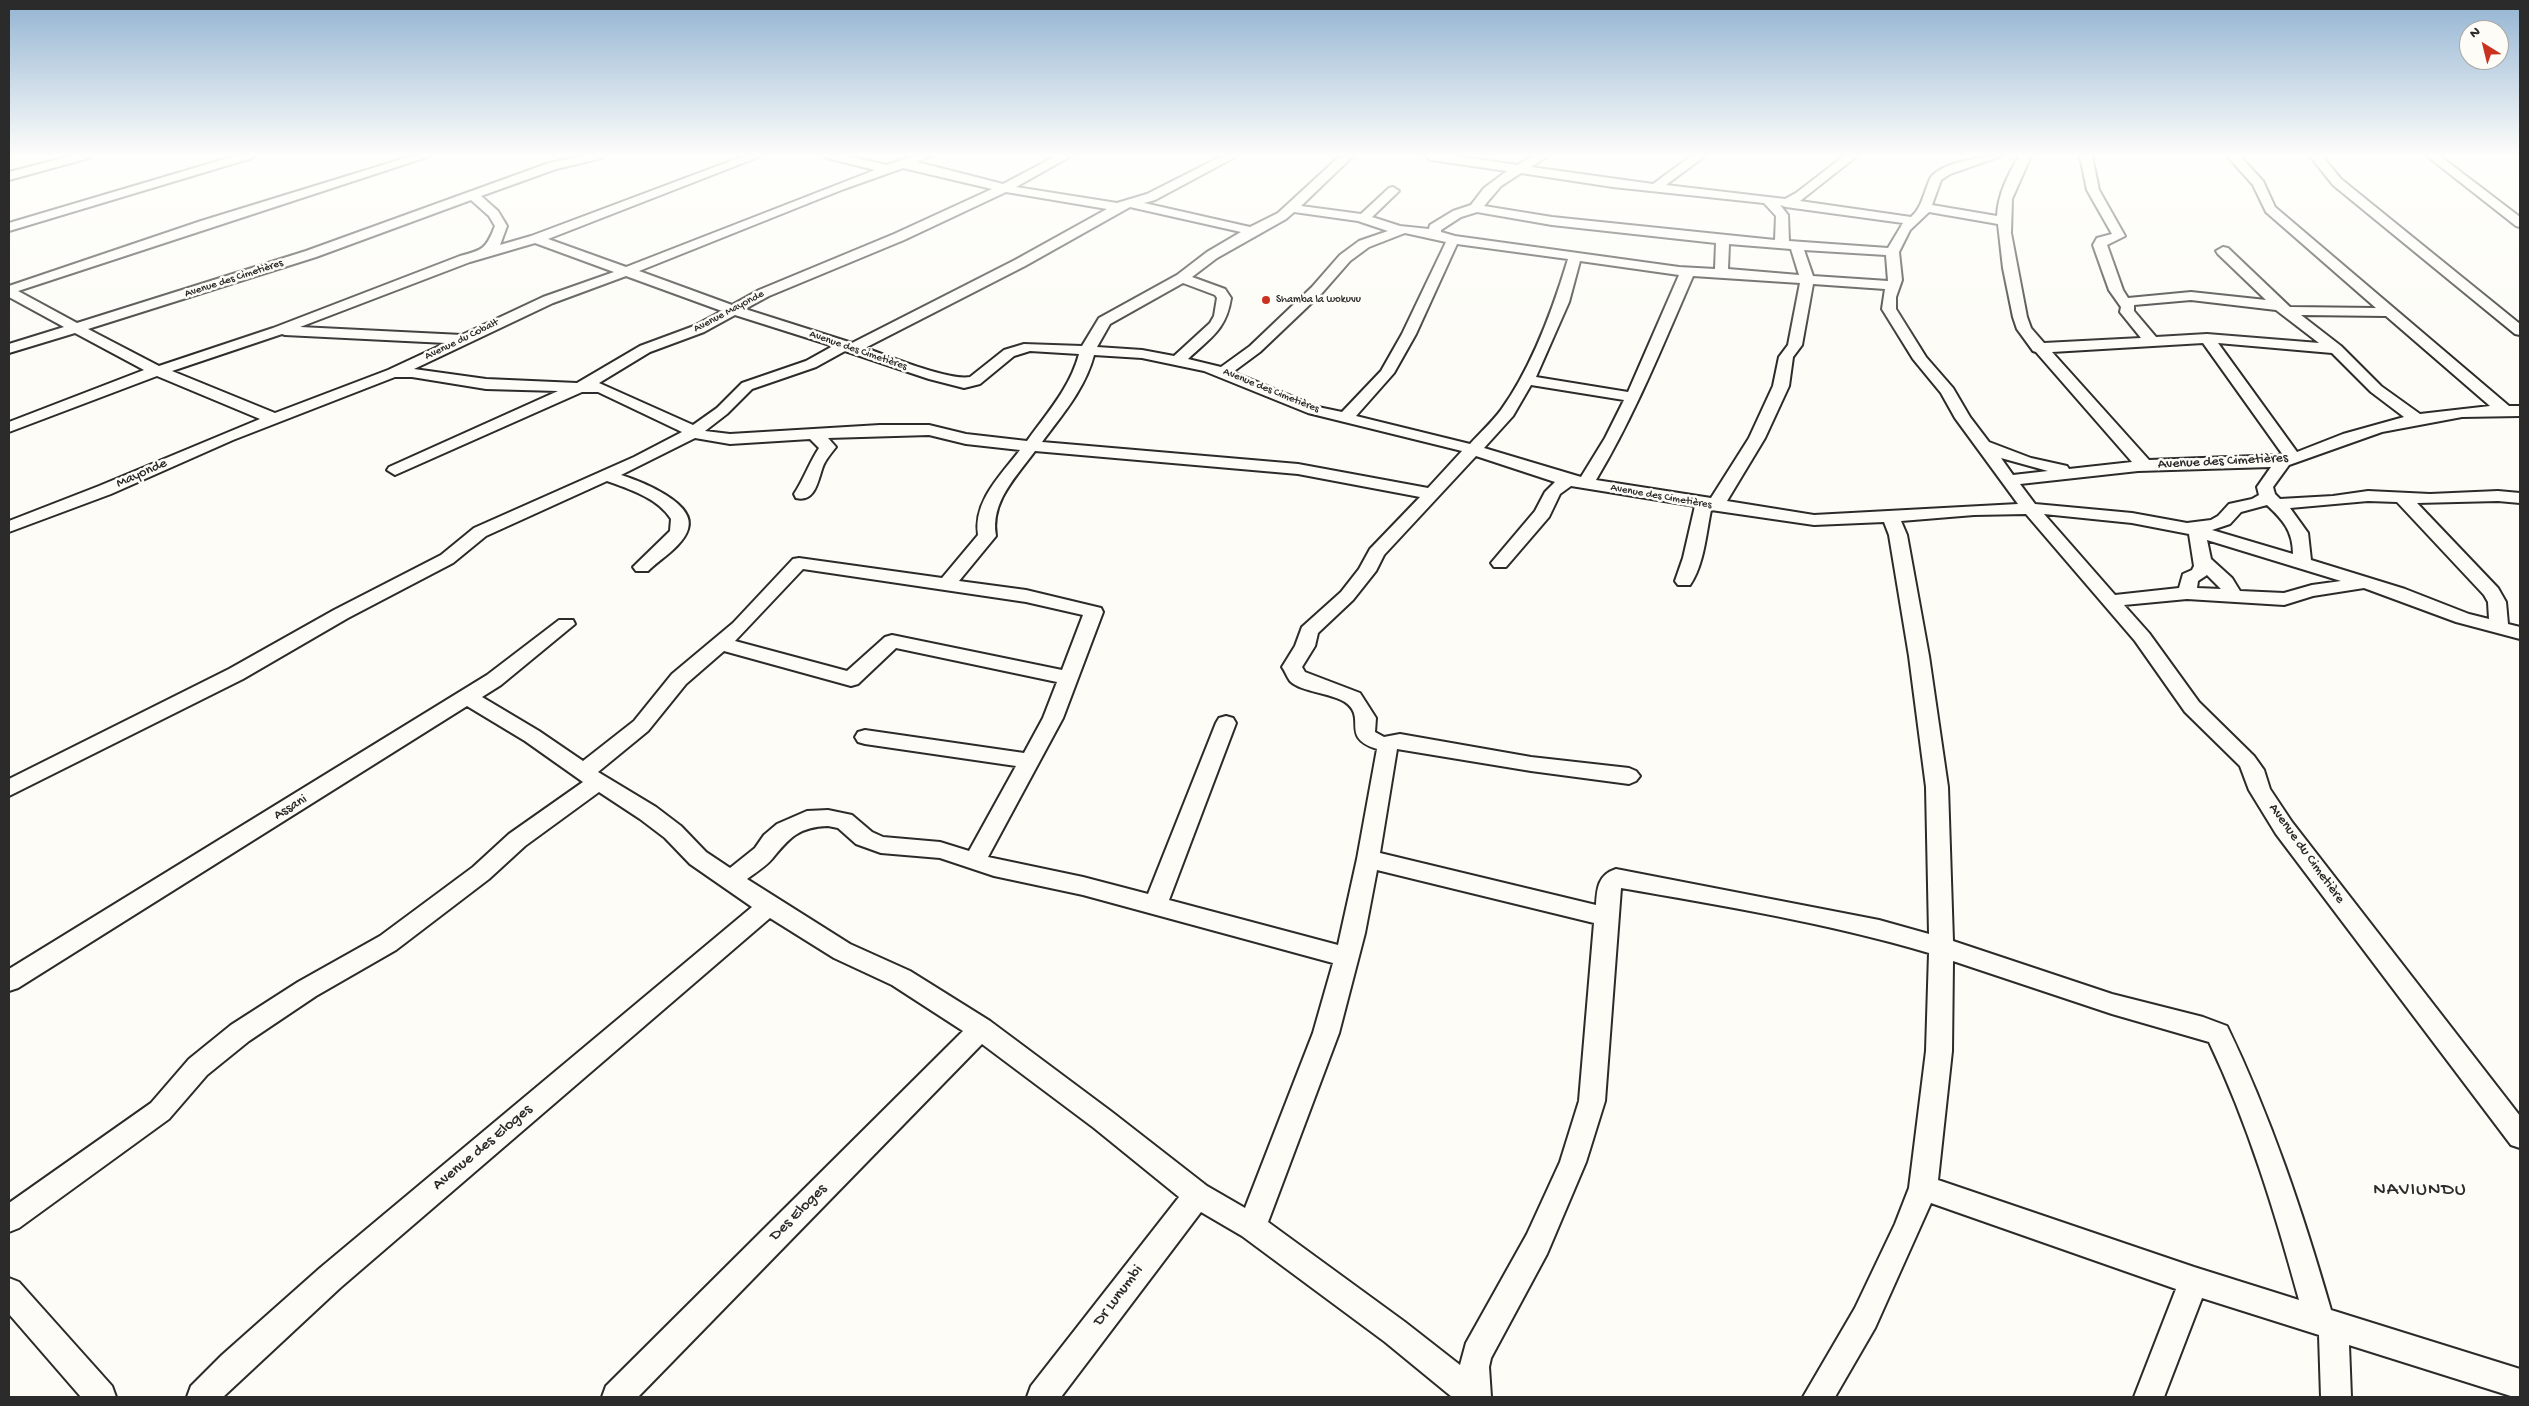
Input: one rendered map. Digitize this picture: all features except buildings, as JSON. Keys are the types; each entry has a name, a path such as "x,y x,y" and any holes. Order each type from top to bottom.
{"street":[{"path":"9,227 27,222"},
{"path":"9,291 213,222"},
{"name":"Avenue des Cimetières","path":"9,349 311,254 399,222"},
{"path":"487,252 495,243 501,226 498,222"},
{"path":"13,422 278,331 384,289 487,252 536,239 582,222"},
{"name":"Avenue du Cobalt","path":"275,419 393,373 528,308 628,271 749,222"},
{"name":"Avenue Mayonde","path":"395,470 577,388 605,374 631,355 699,330 780,286 932,222"},
{"path":"9,788 236,674 341,614 447,559 480,532 693,433 722,411 747,386 812,364 1020,263 1097,222"},
{"path":"1206,222 1252,231"},
{"path":"946,584 987,536 985,524 992,498 1005,477 1032,446 1068,396 1082,372 1088,349 1107,318 1182,278 1212,254 1271,222"},
{"path":"1372,222 1399,230"},
{"path":"1435,234 1436,228 1446,222"},
{"path":"1566,222 1724,240 1892,252 1902,232 1913,222"},
{"path":"1684,581 1709,505 1757,438 1781,386 1786,358 1795,345 1807,281 1804,265 1790,246 1781,238 1782,222"},
{"path":"2004,222 2018,309 2024,329 2038,348 2144,466"},
{"path":"2111,222 2119,236 2102,241 2100,246 2116,290 2126,302 2127,312 2152,341"},
{"path":"2284,222 2388,312 2512,411"},
{"path":"2386,222 2520,331"},
{"path":"1386,746 1371,740 1364,734 1366,718 1353,698 1298,677 1292,667 1306,646 1309,631 1347,596 1367,571 1376,553 1465,461 1472,449 1507,413 1527,380 1562,302 1575,256 1582,249 1589,225"},
{"path":"1224,372 1255,349 1277,329 1354,250 1368,242 1399,230 1407,229 1435,234 1453,240 1688,271 1894,286"},
{"name":"Avenue des Cimetières","path":"536,239 733,310 776,322 934,376 964,383 975,381 1009,353 1023,348 1088,349 1142,354 1178,360 1224,372 1288,400 1344,419 1472,449 1567,480 1709,505 1814,520 1891,517 1974,510 2030,509 2089,512 2178,526"},
{"path":"1344,419 1387,373 1409,334 1453,240"},
{"path":"1721,273 1724,240"},
{"path":"2223,251 2284,308 2336,349 2376,389 2418,420"},
{"name":"Avenue du Cimetière","path":"1892,252 1894,286 1888,304 1891,315 1920,359 1948,391 1963,418 2030,509 2142,637 2192,707 2247,761 2253,770 2260,790 2284,828 2520,1136"},
{"path":"1586,484 1613,438 1633,397 1688,271"},
{"path":"1178,360 1216,325 1221,316 1224,298 1220,292 1182,278"},
{"path":"9,291 75,328 160,370 275,419"},
{"path":"2126,302 2191,296 2284,308 2388,312"},
{"path":"278,331 466,339"},
{"path":"2038,348 2207,338 2253,340 2336,349"},
{"path":"2207,338 2242,384 2288,460 2265,487 2272,499 2295,522 2301,534 2302,564"},
{"path":"393,373 412,373 486,384 594,388 607,391 693,433 703,436 730,439 898,429 929,430 966,439 1032,446 1298,469 1432,494"},
{"path":"1527,380 1633,397"},
{"name":"Avenue des Cimetières","path":"2009,480 2144,466 2225,465 2288,460 2363,433 2418,420 2467,412 2512,411"},
{"name":"Mayonde","path":"9,527 105,490 218,441 275,419"},
{"path":"802,494 810,482 816,464 828,447 814,434"},
{"path":"1984,446 2038,465 2079,473"},
{"path":"605,475 630,482 656,496 674,510 680,520 680,527 676,534 642,567"},
{"path":"1500,563 1543,513 1553,492 1567,480"},
{"path":"2178,526 2212,525 2225,520 2234,508 2272,499 2333,501 2355,496 2430,499 2498,496 2520,498"},
{"path":"2402,498 2492,592 2496,602 2499,628"},
{"path":"1818,1397 1865,1318 1907,1229 1923,1188 1940,1051 1941,947 1937,787 1919,656 1898,535 1891,517"},
{"path":"2178,526 2408,596 2463,618 2520,633"},
{"path":"2187,593 2189,578 2200,573 2202,561 2197,531"},
{"path":"2202,561 2226,582 2234,595"},
{"path":"9,1219 160,1111 198,1067 240,1033 307,989 388,943 481,873 592,777 641,726 679,679 740,627 799,563 1026,596 1094,612 1053,718 976,860"},
{"path":"2110,601 2187,593 2284,599 2312,591 2364,582"},
{"name":"Assani","path":"9,981 494,680 566,624"},
{"path":"721,644 851,679 892,641 1070,678"},
{"path":"467,697 505,718 648,813 673,832 698,858 769,906 842,951 901,978 981,1029 1103,1120 1197,1195 1252,1226 1428,1357 1474,1396"},
{"path":"1155,906 1226,724"},
{"path":"865,737 1030,760"},
{"path":"1252,1226 1326,1033 1346,957 1368,859 1386,746 1390,741 1400,741 1531,764 1629,776"},
{"path":"730,879 764,854 772,841 785,830 807,820 828,818 844,821 864,838 881,845 940,850 1346,957"},
{"path":"1368,859 1607,917"},
{"path":"1474,1396 1474,1367 1477,1354 1537,1244 1573,1162 1592,1101 1610,882 1616,878 1744,901 1879,929 1941,947 2112,1004 2218,1034 2238,1078 2293,1226 2326,1323 2336,1397"},
{"name":"Avenue des Eloges","path":"202,1397 233,1366 330,1278 769,906"},
{"name":"Des Eloges","path":"617,1397 981,1029"},
{"path":"1923,1188 2194,1281 2520,1384"},
{"name":"Dr Lunumbi","path":"1042,1397 1197,1195"},
{"path":"2149,1397 2194,1281"},
{"path":"9,1292 101,1397"}],"place":[{"name":"Shamba la wokuvu","path":"1266,300"}],"district":[{"name":"NAVIUNDU","path":"2420,1191"}]}
